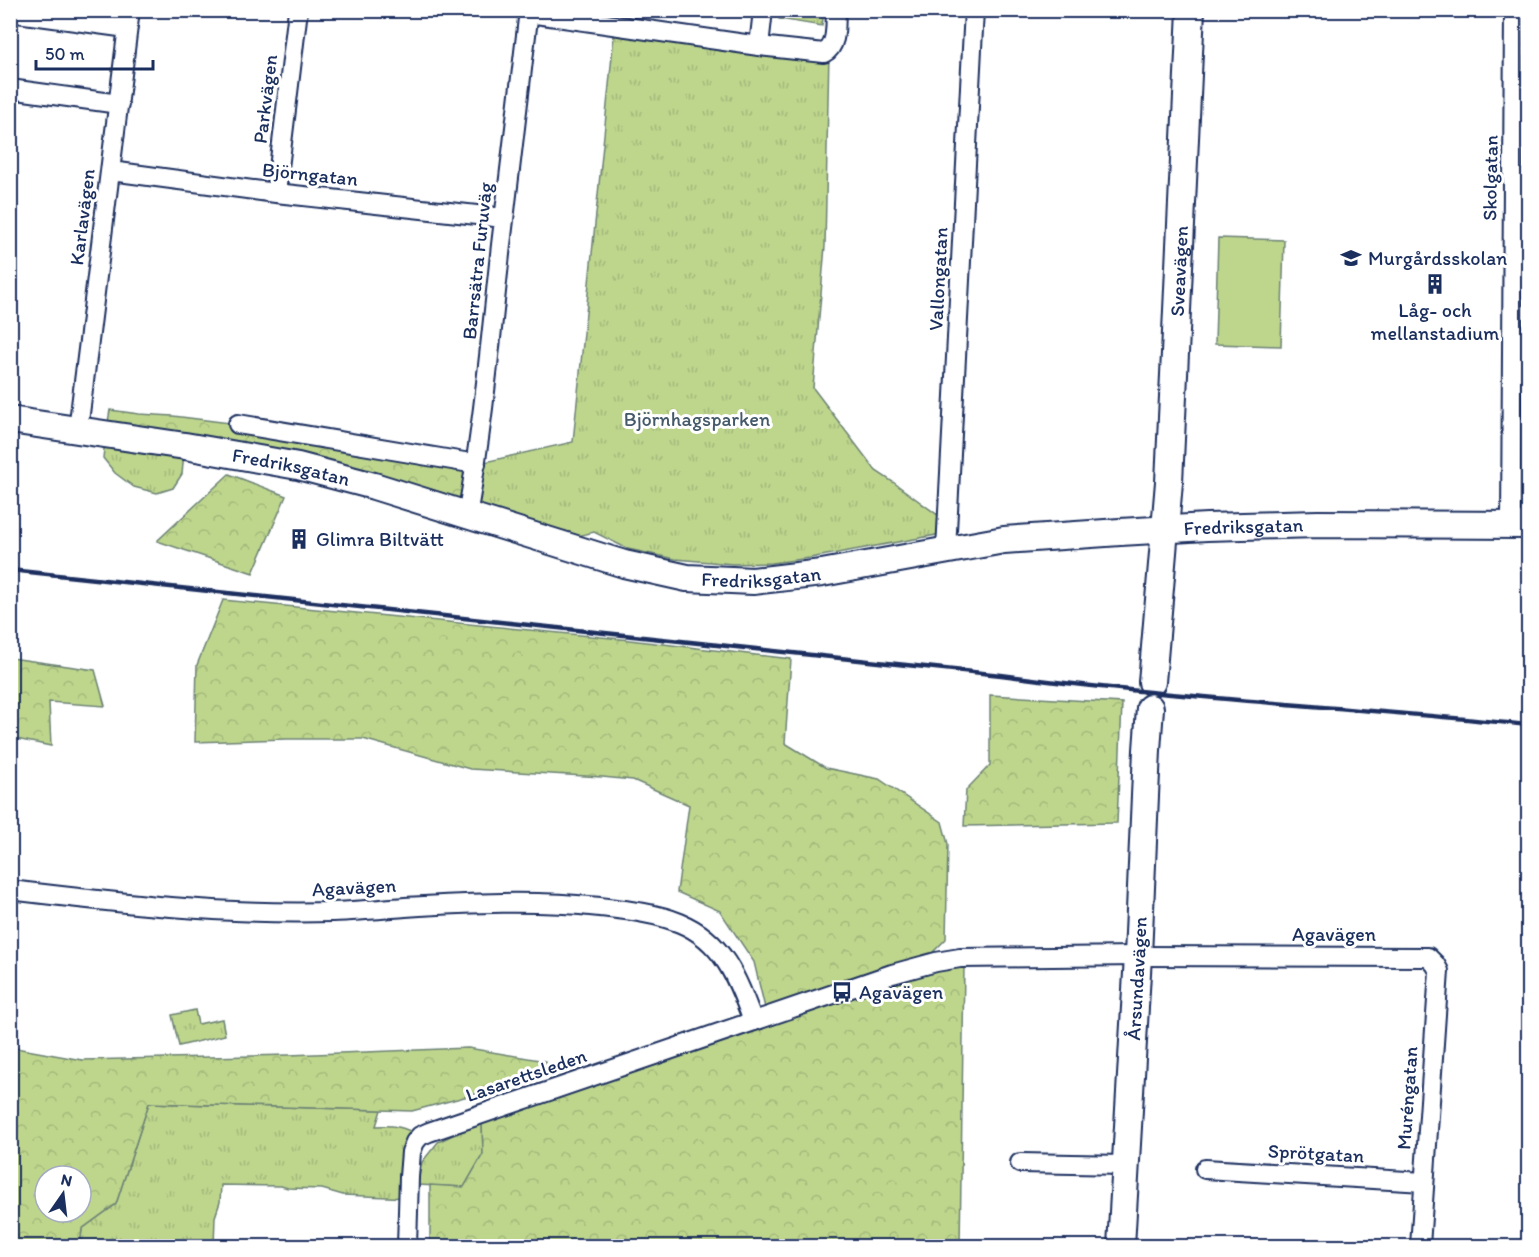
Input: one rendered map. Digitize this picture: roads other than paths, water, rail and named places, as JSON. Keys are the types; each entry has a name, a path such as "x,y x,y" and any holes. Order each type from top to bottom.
{"street":[{"name":"Parkvägen","path":"276,193 298,10"},
{"path":"759,46 763,10"},
{"path":"529,12 759,46 824,53 828,51 834,40 836,10"},
{"name":"Vallongatan","path":"946,550 974,10"},
{"name":"Sveavägen","path":"1164,529 1169,482 1191,10"},
{"name":"Skolgatan","path":"1514,10 1520,525"},
{"path":"10,12 128,19"},
{"name":"Barrsätra Furuväg","path":"466,516 476,464 529,12"},
{"name":"Karlavägen","path":"78,429 128,19"},
{"path":"10,89 118,104"},
{"name":"Björngatan","path":"111,171 276,193 504,218"},
{"name":"Fredriksgatan","path":"10,420 244,455 298,466 374,486 624,564 687,578 753,581 822,573 1004,540 1164,529 1329,524 1520,525"},
{"name":"Fredriksgatan","path":"238,423 476,464"},
{"path":"1152,681 1164,529"},
{"name":"Årsundavägen","path":"1120,1246 1138,956 1150,708"},
{"name":"Agavägen","path":"10,890 187,908 256,911 332,912 465,904 530,903 590,906 641,913 681,923 715,946 732,970 753,1021 892,974 952,959 1138,956 1428,957"},
{"name":"Muréngatan","path":"1420,1246 1439,971 1428,957"},
{"name":"Lasarettsleden","path":"407,1246 411,1152 420,1136 753,1021"},
{"path":"1020,1163 1124,1165"},
{"name":"Sprötgatan","path":"1205,1169 1424,1182"}],"railway":[{"path":"10,570 1199,697 1528,725"}],"place":[{"name":"Murgårdsskolan","path":"1351,258"},
{"name":"Låg- och mellanstadium","path":"1435,284"},
{"name":"Glimra Biltvätt","path":"299,539"},
{"name":"Agavägen","path":"842,992"}],"park label":[{"name":"Björnhagsparken","path":"697,419"}]}
